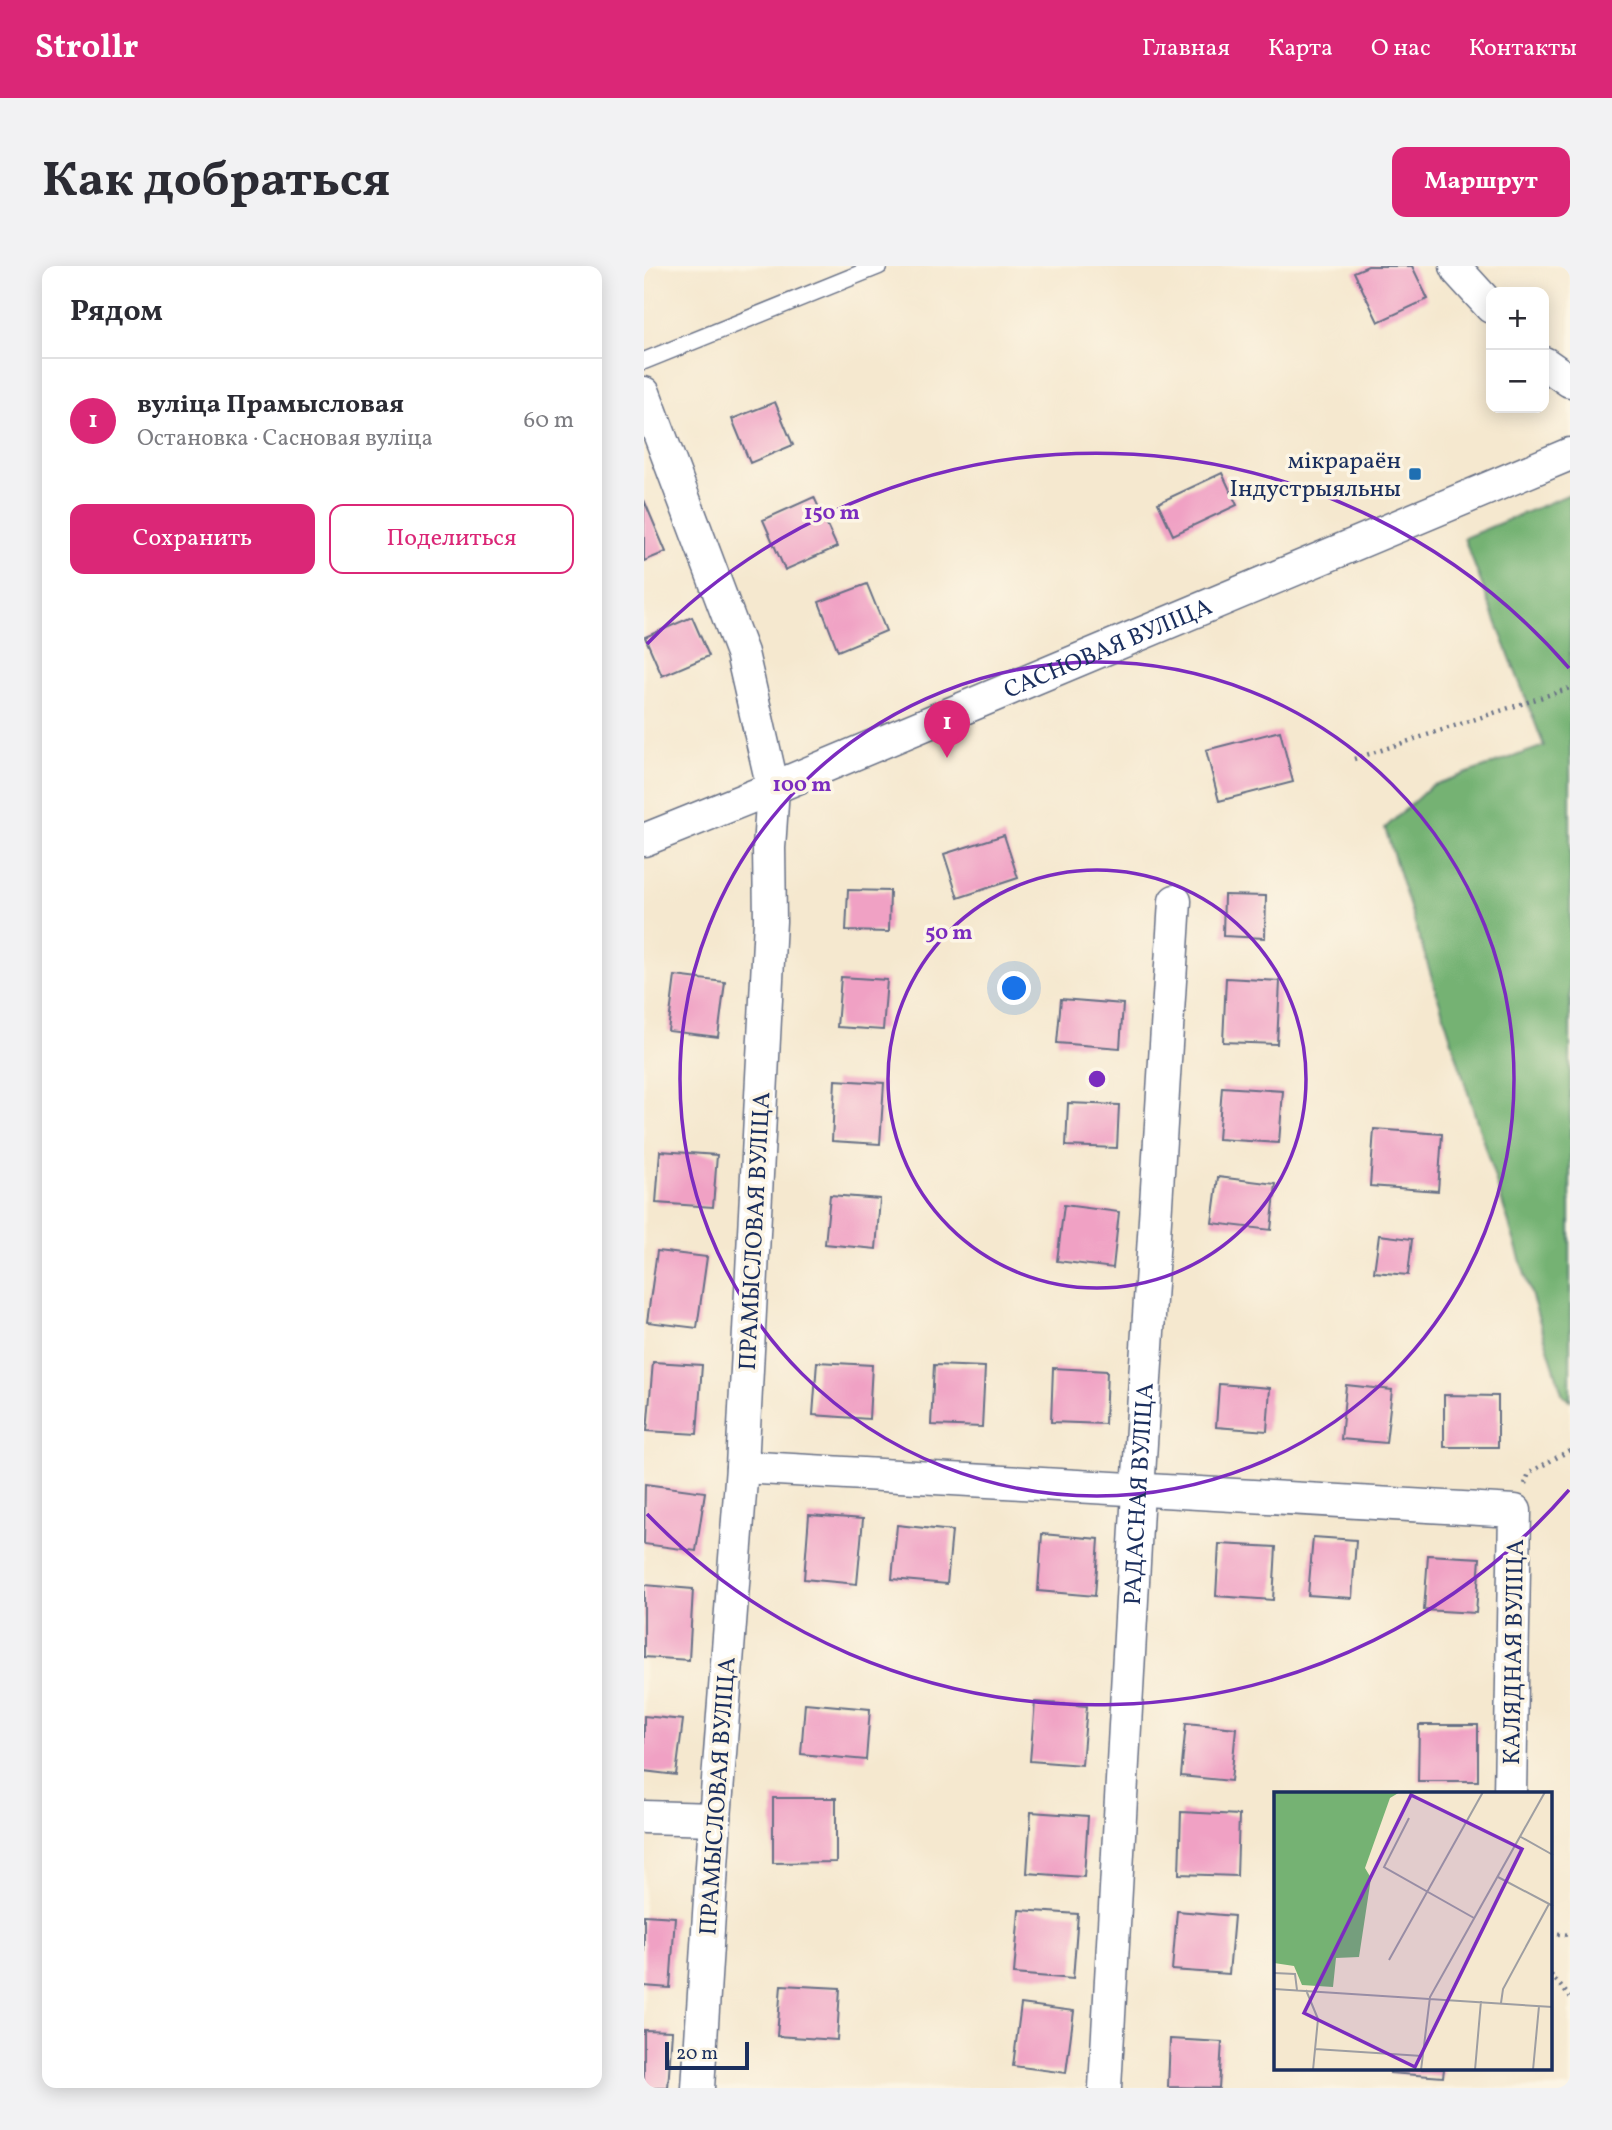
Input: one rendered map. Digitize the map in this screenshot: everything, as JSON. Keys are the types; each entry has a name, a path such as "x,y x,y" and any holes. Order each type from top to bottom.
{"street":[{"path":"1456,266 1486,302"},
{"path":"1549,366 1570,381"},
{"name":"ПРАМЫСЛОВАЯ ВУЛІЦА","path":"644,393 742,653 773,788 769,848 770,921 742,1467 698,2088"},
{"name":"САСНОВАЯ ВУЛІЦА","path":"644,840 1570,454"},
{"name":"РАДАСНАЯ ВУЛІЦА","path":"1105,2088 1138,1491 1175,901"},
{"path":"742,1467 1515,1511"},
{"name":"КАЛЯДНАЯ ВУЛІЦА","path":"1510,1792 1515,1511"},
{"path":"644,1817 715,1819"}],"lane":[{"path":"644,361 879,266"}],"path":[{"path":"1354,759 1570,688"},
{"path":"1515,1511 1529,1473 1570,1450"},
{"path":"1552,1933 1570,1935"},
{"path":"1552,1976 1570,1997"}],"green space":[{"path":"1570,494 1570,1400 1563,1396 1385,828 1431,786 1544,746 1464,538"}],"building":[{"path":"1368,266 1412,266 1428,299 1378,322 1354,272"},
{"path":"775,402 793,445 750,463 732,419"},
{"path":"1222,473 1237,505 1173,535 1158,503"},
{"path":"814,497 837,547 785,570 763,520"},
{"path":"644,500 666,552 644,561"},
{"path":"867,584 886,631 838,651 819,602"},
{"path":"692,617 709,656 662,676 645,637"},
{"path":"1280,731 1293,782 1219,801 1206,750"},
{"path":"1004,835 1018,878 958,898 944,854"},
{"path":"848,890 890,891 889,932 846,931"},
{"path":"1224,895 1266,896 1265,938 1223,936"},
{"path":"675,976 725,982 718,1037 668,1031"},
{"path":"841,977 887,980 883,1030 837,1027"},
{"path":"1226,978 1280,981 1277,1044 1223,1042"},
{"path":"1061,999 1123,1004 1120,1048 1057,1043"},
{"path":"835,1080 884,1083 880,1144 832,1141"},
{"path":"1222,1087 1283,1091 1279,1143 1218,1139"},
{"path":"1068,1103 1119,1105 1117,1148 1066,1146"},
{"path":"1374,1129 1442,1134 1438,1191 1370,1186"},
{"path":"660,1151 717,1155 713,1207 656,1203"},
{"path":"1218,1177 1276,1184 1271,1230 1212,1223"},
{"path":"830,1195 880,1199 876,1249 825,1244"},
{"path":"1064,1205 1119,1212 1113,1268 1057,1261"},
{"path":"1379,1235 1412,1239 1408,1275 1374,1272"},
{"path":"657,1251 707,1257 697,1328 647,1322"},
{"path":"653,1362 702,1365 697,1434 647,1431"},
{"path":"817,1362 872,1365 869,1419 813,1415"},
{"path":"934,1365 985,1367 982,1427 931,1425"},
{"path":"1053,1368 1107,1371 1105,1424 1051,1422"},
{"path":"1219,1384 1270,1388 1267,1431 1216,1427"},
{"path":"1346,1385 1392,1390 1386,1443 1341,1439"},
{"path":"1444,1395 1498,1396 1498,1447 1444,1447"},
{"path":"645,1484 705,1492 696,1551 644,1544"},
{"path":"809,1515 863,1519 857,1584 804,1579"},
{"path":"897,1525 952,1531 947,1584 892,1579"},
{"path":"1042,1534 1099,1539 1095,1596 1038,1591"},
{"path":"1313,1537 1356,1540 1352,1598 1308,1595"},
{"path":"1219,1544 1276,1547 1273,1600 1216,1596"},
{"path":"1428,1555 1480,1558 1476,1613 1424,1610"},
{"path":"644,1585 693,1589 689,1660 644,1657"},
{"path":"1035,1702 1087,1706 1082,1765 1030,1761"},
{"path":"805,1703 870,1709 866,1760 801,1754"},
{"path":"644,1716 683,1720 676,1775 644,1771"},
{"path":"1186,1723 1236,1728 1231,1781 1181,1776"},
{"path":"1419,1725 1478,1725 1478,1781 1418,1781"},
{"path":"773,1798 836,1798 836,1862 773,1863"},
{"path":"1031,1812 1088,1816 1084,1877 1027,1873"},
{"path":"1181,1812 1239,1815 1237,1876 1179,1874"},
{"path":"1019,1910 1078,1914 1073,1979 1014,1974"},
{"path":"1177,1911 1234,1916 1229,1974 1172,1970"},
{"path":"644,1915 675,1917 670,1988 644,1986"},
{"path":"781,1985 840,1988 837,2040 777,2036"},
{"path":"1021,2004 1074,2011 1066,2073 1013,2066"},
{"path":"644,2030 672,2031 668,2088 644,2088"},
{"path":"1170,2039 1222,2042 1219,2088 1168,2087"},
{"path":"1390,2070 1444,2070 1443,2077 1390,2073"}],"place":[{"name":"мікрараён Індустрыяльны","path":"1415,474"},
{"name":"вуліца Прамысловая","path":"947,758"}]}
